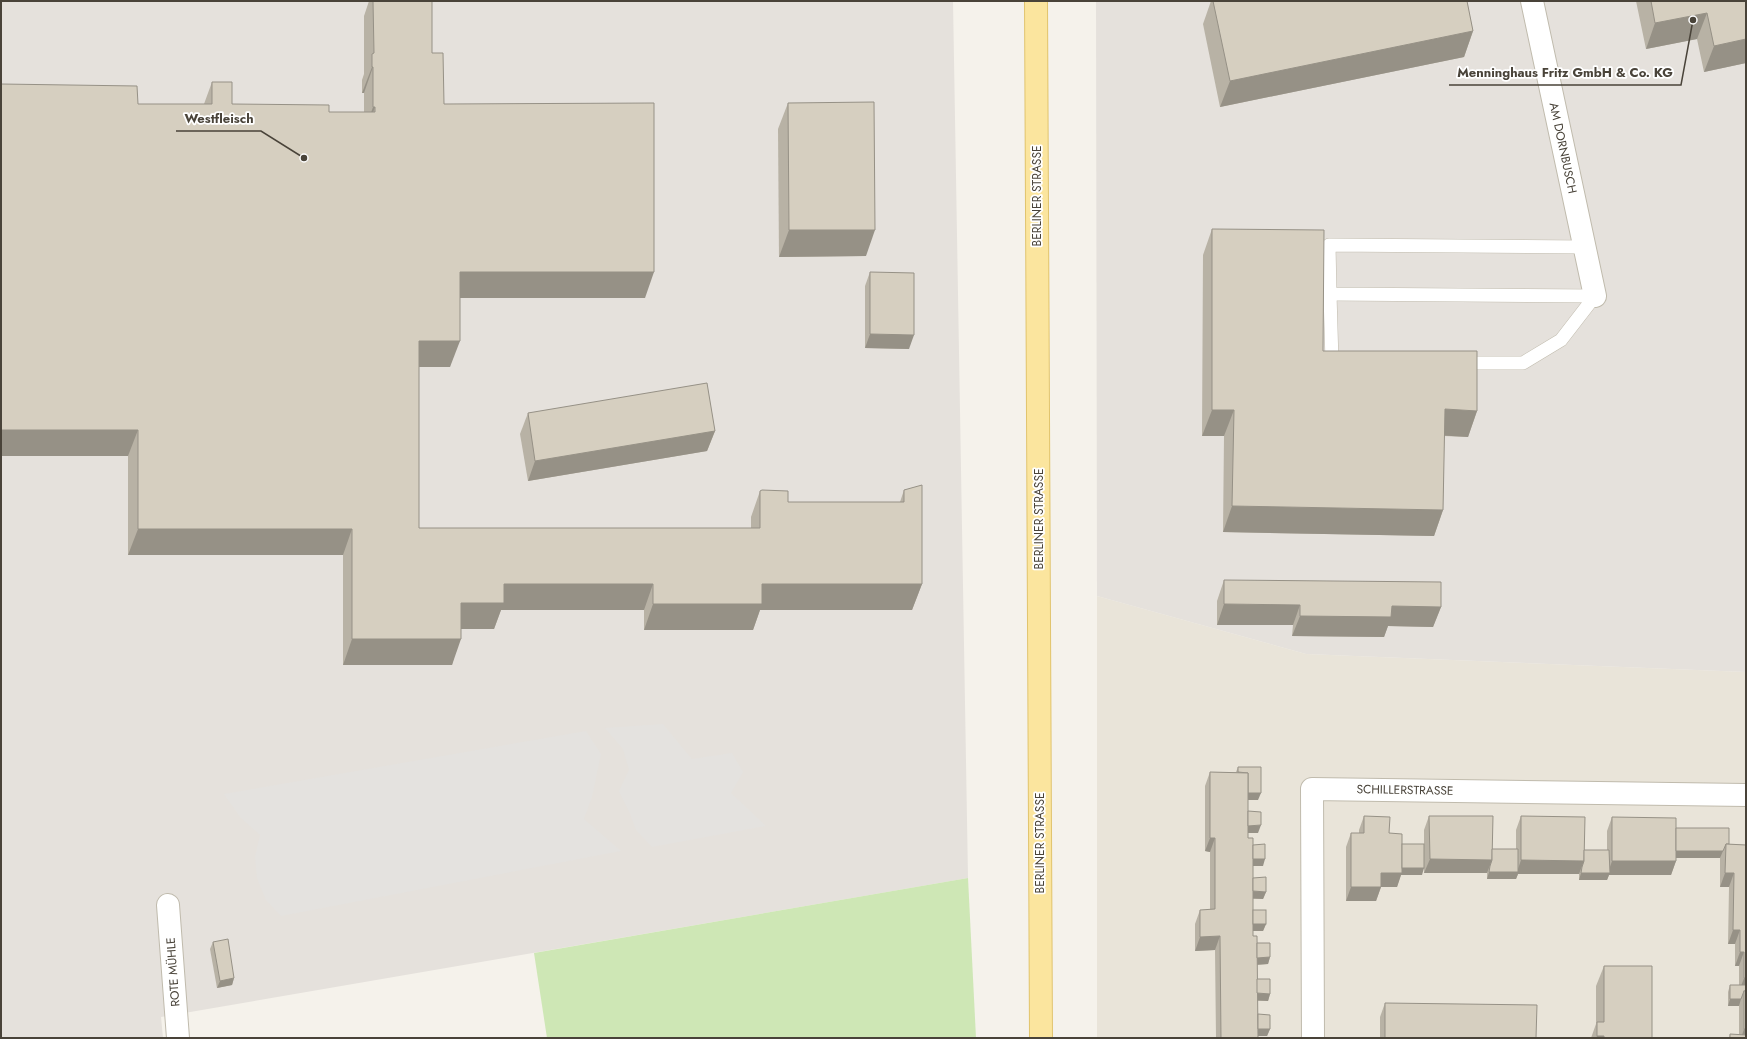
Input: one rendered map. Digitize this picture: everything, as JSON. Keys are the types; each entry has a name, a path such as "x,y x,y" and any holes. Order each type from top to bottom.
{"main road":[{"name":"BERLINER STRASSE","path":"1036,1 1041,1038"}],"street":[{"name":"AM DORNBUSCH","path":"1532,1 1595,296"},
{"name":"SCHILLERSTRASSE","path":"1313,1038 1312,789 1746,795"},
{"name":"ROTE MÜHLE","path":"168,905 178,1038"}],"lane":[{"path":"1348,362 1332,362 1329,245 1584,246"},
{"path":"1330,294 1595,296"},
{"path":"1443,362 1523,363 1561,340 1595,296"}],"shaded area":[{"path":"1,1 953,1 968,878 161,1017 163,1038 1,1038"},
{"path":"1096,1 1746,1 1746,672 1306,654 1097,596"},
{"path":"1097,596 1306,654 1746,672 1746,1038 1097,1038"},
{"path":"663,724 692,759 732,753 743,772 731,793 766,826 652,847 636,830 619,791 629,770 623,749 605,728"},
{"path":"586,731 601,754 592,797 584,819 621,851 281,916 266,900 257,878 255,857 260,835 240,817 224,794"}],"green space":[{"path":"968,878 976,1038 547,1038 534,953"}],"building":[{"path":"373,1 432,1 432,53 443,53 444,104 654,103 654,272 460,272 460,341 419,341 419,528 760,528 760,491 762,490 788,491 788,502 904,502 904,490 922,485 922,584 762,584 762,604 653,604 653,584 504,584 504,603 461,603 461,639 352,639 352,529 138,529 138,430 1,430 1,84 137,86 138,104 212,104 212,82 232,82 232,104 329,105 329,112 375,112 375,107 373,107 372,67 372,54 374,53"},
{"path":"1213,1 1467,1 1473,31 1230,81"},
{"path":"1651,1 1746,1 1746,39 1714,46 1707,13 1655,23"},
{"path":"874,102 875,230 789,230 788,103"},
{"path":"1212,229 1324,230 1323,351 1477,351 1477,411 1445,409 1443,510 1232,506 1234,410 1212,410"},
{"path":"870,272 914,273 914,335 870,334"},
{"path":"707,383 715,431 535,461 528,413"},
{"path":"1224,580 1441,582 1441,607 1392,606 1391,617 1300,616 1300,605 1224,604"},
{"path":"1238,767 1261,767 1261,793 1248,793 1248,773 1238,772"},
{"path":"1210,772 1248,773 1248,838 1253,838 1253,936 1257,936 1258,1038 1221,1038 1220,936 1200,937 1200,910 1215,909 1215,838 1210,838"},
{"path":"1248,811 1261,812 1261,825 1248,826"},
{"path":"1364,816 1390,817 1389,833 1402,834 1402,873 1381,873 1381,887 1351,887 1351,833 1364,833"},
{"path":"1429,816 1493,816 1492,860 1430,859"},
{"path":"1521,816 1585,817 1584,861 1521,860"},
{"path":"1612,817 1676,818 1676,861 1612,861"},
{"path":"1676,828 1729,828 1729,844 1726,844 1723,851 1676,851"},
{"path":"1265,844 1265,859 1253,859 1253,845"},
{"path":"1402,844 1424,844 1424,868 1402,868"},
{"path":"1726,844 1746,845 1746,978 1744,978 1744,952 1740,952 1740,930 1733,930 1734,873 1725,873"},
{"path":"1492,849 1518,849 1518,872 1489,872 1492,860"},
{"path":"1584,850 1609,850 1610,873 1581,873 1584,861"},
{"path":"1266,877 1266,892 1253,891 1253,878"},
{"path":"1253,910 1266,910 1266,924 1253,924"},
{"path":"228,939 234,978 220,981 213,942"},
{"path":"1257,943 1270,943 1270,957 1257,958"},
{"path":"1604,966 1652,966 1652,1038 1604,1038 1604,1036 1597,1036 1597,1022 1604,1022"},
{"path":"1257,979 1270,979 1270,994 1257,993"},
{"path":"1730,985 1746,985 1746,991 1744,991 1741,999 1730,999"},
{"path":"1744,991 1746,991 1746,1029 1744,1029"},
{"path":"1385,1003 1537,1005 1536,1038 1385,1038"},
{"path":"1258,1014 1270,1015 1270,1029 1258,1029"},
{"path":"1730,1034 1746,1035 1746,1038 1730,1038"}],"place":[{"name":"Menninghaus Fritz GmbH & Co. KG","path":"1693,20"},
{"name":"Westfleisch","path":"304,158"}]}
